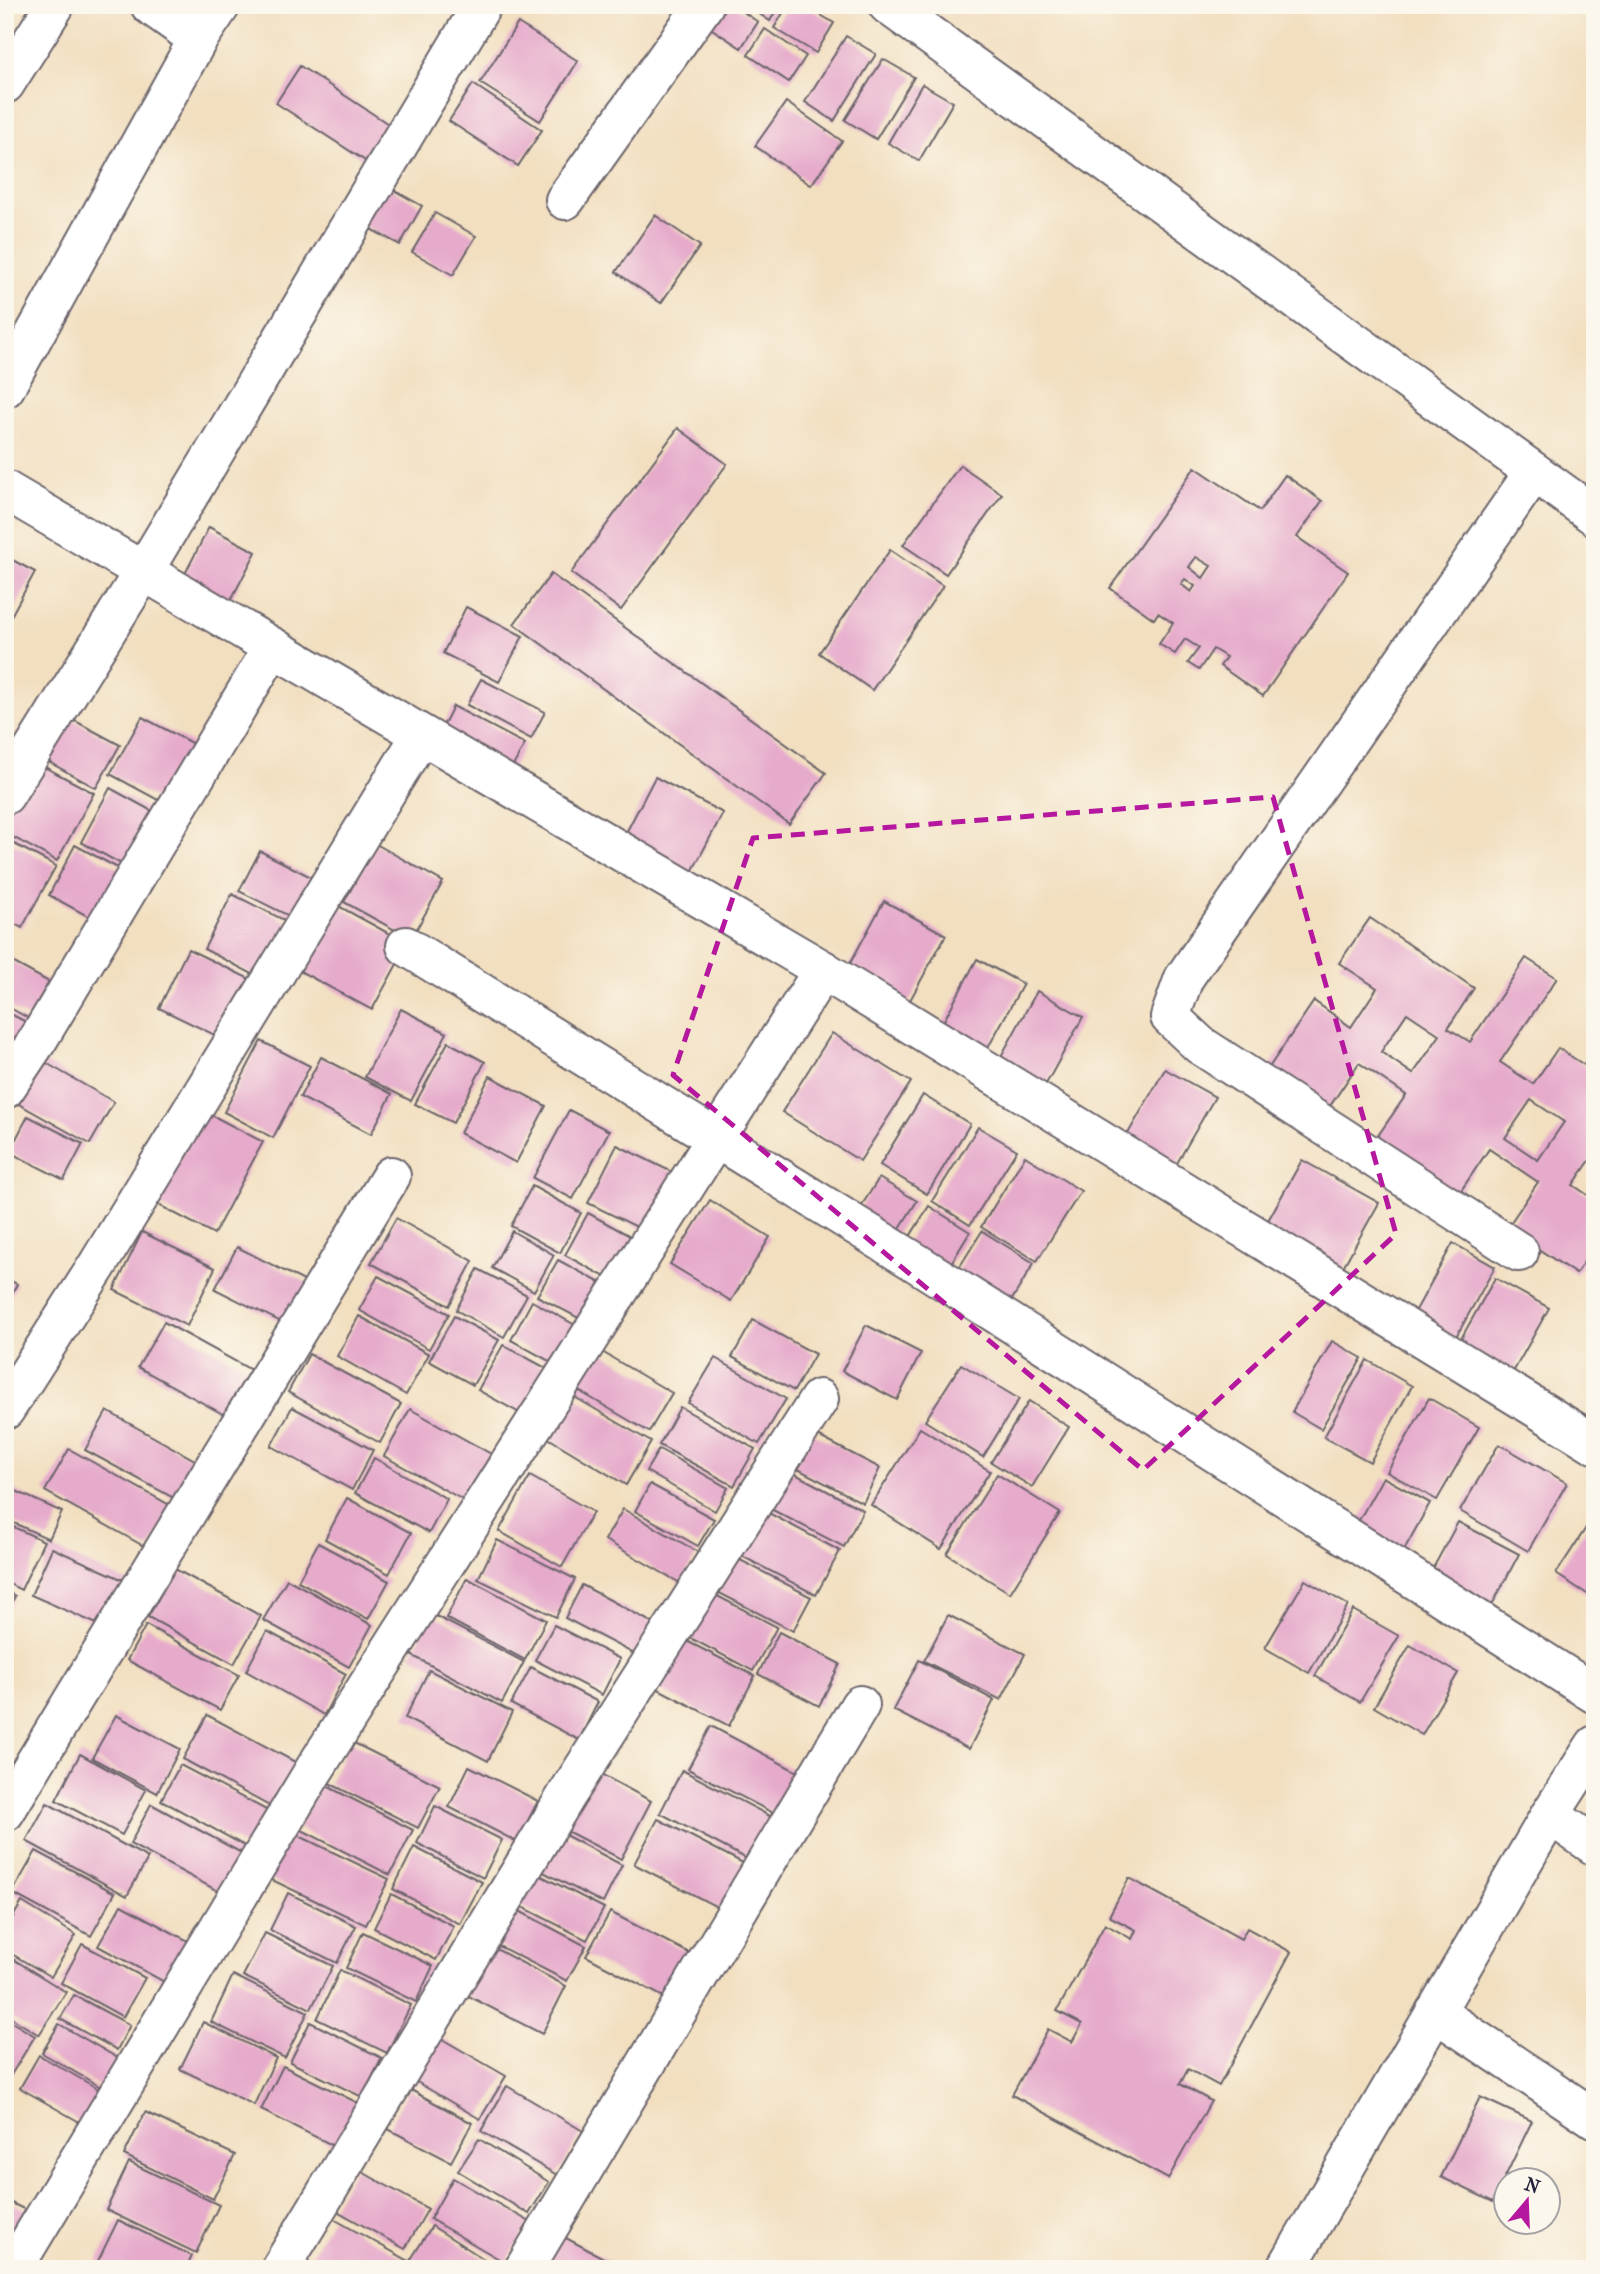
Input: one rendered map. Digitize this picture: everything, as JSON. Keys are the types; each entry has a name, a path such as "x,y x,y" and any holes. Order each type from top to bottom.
{"street":[{"path":"5,83 55,5"},
{"path":"149,5 198,39"},
{"path":"5,388 198,39 221,5"},
{"path":"5,795 143,572 482,5"},
{"path":"565,200 704,5"},
{"path":"888,5 1595,516"},
{"path":"1519,1252 1200,1045 1170,1017 1184,978 1534,472"},
{"path":"5,490 823,970 1595,1444"},
{"path":"5,1089 46,1026 273,647"},
{"path":"5,1410 104,1254 421,735"},
{"path":"406,946 715,1137 1595,1694"},
{"path":"13,2269 314,1770 823,970"},
{"path":"5,1812 391,1176"},
{"path":"280,2269 568,1793 819,1399"},
{"path":"524,2269 859,1705"},
{"path":"1286,2269 1550,1815 1595,1745"},
{"path":"1550,1815 1595,1846"},
{"path":"1435,2012 1595,2119"}],"highlighted area":[{"path":"1273,797 1396,1234 1143,1470 673,1075 753,838"}],"building":[{"path":"715,5 733,5 758,22 741,48 703,23"},
{"path":"746,5 779,5 770,21"},
{"path":"788,5 804,5 834,23 816,53 774,28"},
{"path":"518,23 578,61 540,121 480,83"},
{"path":"765,29 806,56 789,82 748,55"},
{"path":"846,36 876,54 834,121 805,102"},
{"path":"883,59 914,77 876,139 845,120"},
{"path":"300,66 405,135 381,171 276,103"},
{"path":"473,84 542,130 518,166 449,121"},
{"path":"922,84 953,102 919,161 888,143"},
{"path":"786,102 842,141 811,185 755,146"},
{"path":"372,178 422,206 400,245 350,218"},
{"path":"435,213 476,236 453,275 412,252"},
{"path":"655,215 700,246 661,303 616,272"},
{"path":"678,428 727,464 621,610 571,573"},
{"path":"960,465 1002,494 946,574 903,545"},
{"path":"1195,467 1260,511 1285,475 1322,501 1297,537 1348,572 1263,696 1220,666 1226,657 1213,649 1199,670 1188,663 1199,648 1185,639 1175,654 1159,644 1173,623 1158,613 1154,619 1110,588","holes":["1196,557 1211,566 1203,578 1189,567","1185,579 1195,586 1191,592 1181,584"]},
{"path":"209,527 256,552 218,625 171,601"},
{"path":"890,550 943,586 872,690 819,653"},
{"path":"5,556 35,572 5,627"},
{"path":"551,574 826,773 789,824 514,624"},
{"path":"466,607 523,636 499,682 443,653"},
{"path":"481,679 545,712 531,739 467,705"},
{"path":"453,706 525,744 505,781 434,744"},
{"path":"64,715 120,745 96,788 40,757"},
{"path":"142,717 201,748 169,806 110,774"},
{"path":"35,762 94,793 57,861 5,833 5,817"},
{"path":"655,777 723,813 684,887 616,852"},
{"path":"110,788 161,816 132,870 81,842"},
{"path":"5,839 56,866 22,928 5,919"},
{"path":"376,844 443,882 411,939 344,902"},
{"path":"75,845 129,874 102,924 49,895"},
{"path":"260,851 313,878 293,918 239,891"},
{"path":"232,894 290,923 262,979 204,949"},
{"path":"884,901 946,935 898,1022 836,989"},
{"path":"333,903 408,944 372,1010 296,969"},
{"path":"1370,918 1474,988 1448,1028 1470,1042 1526,958 1557,978 1500,1062 1533,1084 1558,1048 1595,1072 1595,1153 1573,1185 1595,1200 1595,1245 1576,1274 1507,1228 1538,1182 1489,1149 1458,1195 1375,1140 1406,1095 1359,1063 1328,1109 1268,1069 1314,1001 1351,1027 1377,988 1339,963","holes":["1407,1013 1440,1035 1413,1074 1381,1052","1531,1100 1564,1122 1538,1160 1505,1138"]},
{"path":"188,949 256,982 227,1041 159,1008"},
{"path":"5,958 49,982 28,1018 5,1005"},
{"path":"977,959 1023,984 973,1075 928,1050"},
{"path":"1037,991 1083,1017 1034,1106 988,1080"},
{"path":"401,1009 447,1033 411,1101 365,1077"},
{"path":"5,1011 26,1022 5,1059"},
{"path":"832,1033 911,1082 860,1161 782,1112"},
{"path":"261,1041 310,1066 273,1138 224,1112"},
{"path":"448,1042 485,1062 453,1123 415,1104"},
{"path":"34,1056 114,1102 90,1144 10,1099"},
{"path":"321,1057 392,1094 371,1134 300,1097"},
{"path":"1165,1069 1215,1097 1168,1179 1118,1151"},
{"path":"490,1076 546,1106 516,1163 460,1133"},
{"path":"923,1095 970,1124 927,1194 880,1165"},
{"path":"569,1110 609,1131 573,1199 533,1178"},
{"path":"204,1111 263,1142 214,1234 155,1203"},
{"path":"28,1116 83,1144 64,1180 9,1152"},
{"path":"978,1127 1017,1150 970,1225 932,1201"},
{"path":"617,1145 674,1173 645,1231 588,1203"},
{"path":"1025,1156 1081,1191 1037,1261 981,1227"},
{"path":"1302,1160 1379,1203 1334,1283 1257,1240"},
{"path":"879,1178 917,1201 888,1247 850,1224"},
{"path":"532,1186 581,1213 560,1253 511,1226"},
{"path":"710,1200 770,1237 731,1301 670,1264"},
{"path":"929,1206 970,1232 938,1285 896,1259"},
{"path":"588,1213 641,1242 618,1284 565,1255"},
{"path":"396,1218 473,1261 449,1306 371,1263"},
{"path":"512,1231 554,1255 534,1291 492,1268"},
{"path":"982,1231 1034,1263 998,1323 945,1290"},
{"path":"142,1232 215,1268 187,1326 114,1290"},
{"path":"1453,1243 1495,1267 1447,1353 1405,1330"},
{"path":"237,1247 308,1283 287,1325 215,1289"},
{"path":"558,1260 606,1286 586,1322 537,1296"},
{"path":"478,1269 527,1295 504,1337 456,1310"},
{"path":"378,1276 449,1314 429,1349 359,1310"},
{"path":"5,1278 17,1284 5,1308"},
{"path":"1495,1278 1549,1308 1507,1383 1453,1353"},
{"path":"532,1301 582,1329 560,1367 511,1340"},
{"path":"359,1316 429,1354 406,1395 337,1356"},
{"path":"454,1316 499,1340 473,1385 429,1361"},
{"path":"753,1320 815,1354 794,1391 732,1357"},
{"path":"164,1322 273,1382 248,1428 138,1367"},
{"path":"866,1325 921,1353 897,1400 842,1371"},
{"path":"1332,1341 1362,1358 1321,1429 1292,1412"},
{"path":"503,1345 559,1375 534,1421 478,1390"},
{"path":"597,1349 672,1393 649,1432 574,1388"},
{"path":"309,1354 401,1404 380,1443 288,1392"},
{"path":"715,1358 786,1399 759,1444 688,1403"},
{"path":"1367,1360 1412,1386 1370,1462 1324,1437"},
{"path":"961,1364 1019,1399 983,1457 925,1421"},
{"path":"573,1396 651,1442 626,1485 548,1438"},
{"path":"1429,1398 1479,1427 1437,1500 1387,1472"},
{"path":"1029,1401 1069,1427 1032,1487 991,1462"},
{"path":"292,1407 373,1450 352,1490 271,1446"},
{"path":"680,1407 755,1449 734,1486 659,1445"},
{"path":"410,1409 491,1454 465,1501 384,1456"},
{"path":"107,1411 200,1463 179,1501 85,1450"},
{"path":"920,1428 990,1471 941,1549 871,1505"},
{"path":"812,1433 880,1468 863,1503 794,1467"},
{"path":"1499,1444 1567,1483 1528,1551 1460,1511"},
{"path":"69,1449 173,1507 149,1549 45,1491"},
{"path":"659,1449 728,1488 715,1511 646,1471"},
{"path":"374,1458 447,1499 429,1533 355,1493"},
{"path":"784,1468 863,1510 844,1547 765,1506"},
{"path":"997,1474 1060,1513 1010,1593 947,1554"},
{"path":"530,1476 593,1512 562,1567 499,1531"},
{"path":"1383,1477 1430,1503 1394,1568 1347,1542"},
{"path":"650,1484 714,1519 698,1546 635,1511"},
{"path":"5,1486 62,1512 49,1539 5,1519"},
{"path":"347,1498 411,1533 389,1574 325,1539"},
{"path":"623,1509 698,1552 680,1583 605,1540"},
{"path":"763,1510 840,1551 816,1595 740,1555"},
{"path":"1595,1514 1595,1599 1556,1574"},
{"path":"1458,1522 1519,1554 1480,1628 1418,1596"},
{"path":"5,1523 44,1541 21,1590 5,1582"},
{"path":"497,1540 575,1579 556,1617 478,1579"},
{"path":"318,1543 389,1581 368,1619 298,1581"},
{"path":"52,1548 128,1582 108,1629 31,1595"},
{"path":"723,1551 811,1597 793,1631 706,1586"},
{"path":"175,1569 261,1616 234,1664 148,1617"},
{"path":"467,1578 546,1620 525,1660 446,1618"},
{"path":"287,1579 372,1625 349,1667 263,1620"},
{"path":"1305,1580 1348,1605 1309,1673 1265,1648"},
{"path":"582,1585 653,1623 636,1655 565,1618"},
{"path":"700,1587 777,1627 753,1671 677,1631"},
{"path":"5,1591 15,1596 5,1616"},
{"path":"1353,1610 1399,1636 1360,1702 1315,1676"},
{"path":"432,1614 524,1662 502,1703 411,1655"},
{"path":"948,1615 1025,1654 1001,1700 924,1661"},
{"path":"146,1625 239,1675 220,1710 127,1660"},
{"path":"554,1625 620,1659 602,1695 535,1660"},
{"path":"267,1631 346,1674 324,1715 246,1671"},
{"path":"779,1632 840,1664 819,1706 758,1674"},
{"path":"673,1634 755,1676 729,1726 647,1683"},
{"path":"1410,1645 1458,1673 1422,1735 1374,1707"},
{"path":"919,1660 994,1700 969,1749 893,1710"},
{"path":"531,1667 598,1702 579,1740 511,1704"},
{"path":"429,1670 512,1712 488,1761 405,1718"},
{"path":"116,1715 180,1749 157,1793 92,1758"},
{"path":"207,1715 297,1763 273,1808 183,1759"},
{"path":"711,1726 805,1776 783,1818 688,1769"},
{"path":"350,1741 440,1786 418,1828 329,1783"},
{"path":"80,1754 146,1790 122,1835 56,1800"},
{"path":"180,1765 272,1813 252,1850 161,1800"},
{"path":"584,1765 651,1801 621,1859 553,1824"},
{"path":"469,1766 538,1801 517,1842 449,1807"},
{"path":"682,1770 785,1824 762,1867 660,1813"},
{"path":"321,1783 413,1830 390,1875 298,1828"},
{"path":"47,1803 148,1858 127,1896 26,1841"},
{"path":"151,1804 262,1864 242,1904 130,1844"},
{"path":"435,1806 502,1840 483,1878 417,1843"},
{"path":"658,1819 766,1875 742,1920 634,1864"},
{"path":"546,1825 622,1865 603,1903 526,1863"},
{"path":"291,1832 389,1879 366,1925 268,1878"},
{"path":"414,1847 482,1882 460,1924 393,1889"},
{"path":"36,1851 115,1893 91,1936 12,1893"},
{"path":"522,1866 604,1908 587,1940 505,1898"},
{"path":"1129,1878 1241,1939 1247,1928 1291,1952 1219,2086 1188,2069 1180,2084 1211,2101 1168,2179 1012,2095 1048,2029 1072,2042 1082,2024 1057,2011 1105,1924 1132,1939 1136,1930 1109,1916"},
{"path":"288,1893 356,1926 337,1963 270,1930"},
{"path":"391,1894 454,1926 436,1960 374,1928"},
{"path":"22,1902 76,1935 51,1977 5,1950 5,1930"},
{"path":"502,1902 586,1946 567,1981 483,1938"},
{"path":"121,1905 203,1949 181,1991 98,1946"},
{"path":"610,1912 695,1956 671,2001 586,1956"},
{"path":"363,1932 433,1966 416,2002 346,1968"},
{"path":"265,1933 333,1966 311,2009 243,1976"},
{"path":"483,1942 566,1986 542,2034 457,1990"},
{"path":"82,1944 145,1978 123,2017 61,1983"},
{"path":"5,1954 66,1992 39,2035 5,2014"},
{"path":"340,1970 411,2005 387,2053 317,2019"},
{"path":"233,1975 308,2012 285,2058 211,2022"},
{"path":"74,1995 130,2025 117,2050 60,2019"},
{"path":"5,2018 35,2036 9,2078 5,2076"},
{"path":"203,2022 276,2058 254,2105 180,2069"},
{"path":"310,2022 382,2058 362,2097 290,2062"},
{"path":"59,2024 135,2068 118,2097 42,2053"},
{"path":"435,2035 506,2076 480,2119 410,2078"},
{"path":"39,2055 116,2099 97,2132 20,2088"},
{"path":"283,2066 358,2103 336,2147 261,2110"},
{"path":"507,2086 583,2131 557,2175 481,2131"},
{"path":"409,2089 472,2123 451,2162 388,2129"},
{"path":"1480,2097 1532,2121 1510,2166 1492,2166 1492,2202 1441,2177"},
{"path":"145,2112 235,2155 213,2199 124,2155"},
{"path":"479,2139 549,2182 529,2214 458,2171"},
{"path":"129,2162 219,2205 196,2253 106,2210"},
{"path":"355,2168 428,2209 405,2249 332,2208"},
{"path":"453,2178 530,2222 506,2263 430,2219"},
{"path":"5,2200 30,2212 5,2252"},
{"path":"332,2218 407,2260 402,2269 315,2269 306,2264"},
{"path":"118,2220 192,2256 186,2269 104,2269 96,2265"},
{"path":"432,2226 492,2264 489,2269 406,2267"},
{"path":"551,2230 624,2269 530,2269"}]}
